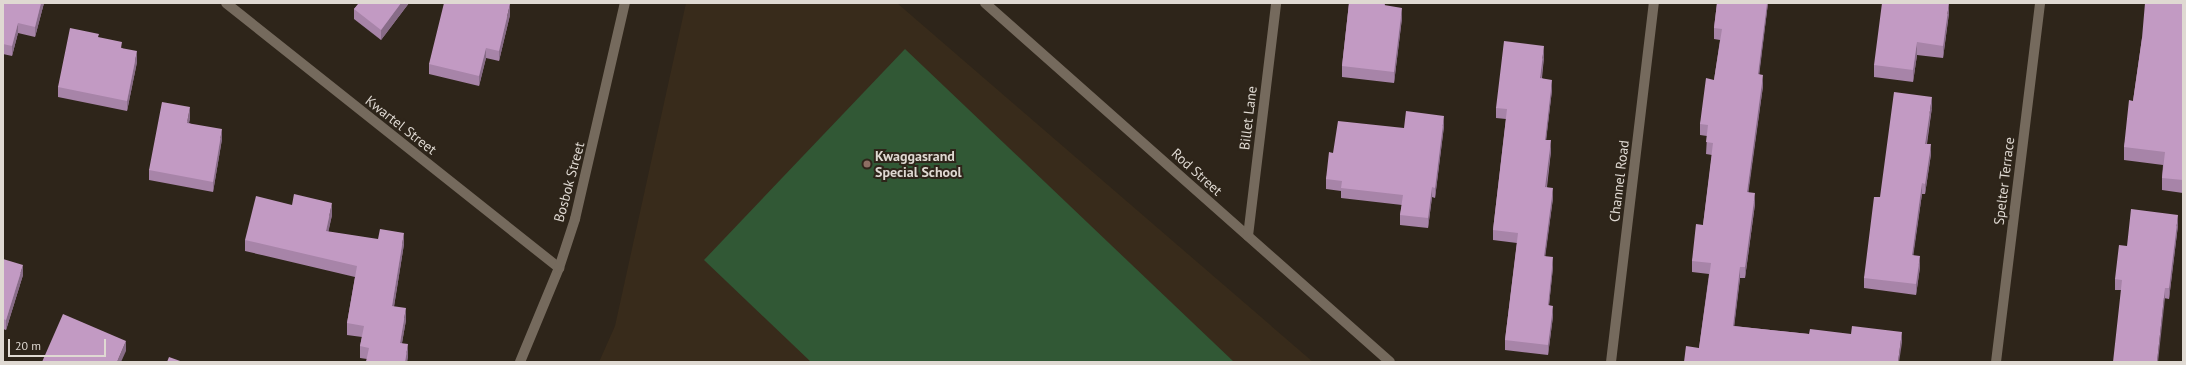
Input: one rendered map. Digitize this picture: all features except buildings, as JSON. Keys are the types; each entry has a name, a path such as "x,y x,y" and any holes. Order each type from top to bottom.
{"street":[{"name":"Kwartel Street","path":"226,3 560,268"},
{"name":"Bosbok Street","path":"520,362 560,268 598,128 625,3"},
{"name":"Rod Street","path":"985,3 1390,362"},
{"name":"Billet Lane","path":"1248,236 1276,3"},
{"name":"Channel Road","path":"1611,362 1654,3"},
{"name":"Spelter Terrace","path":"1996,362 2040,3"}],"shaded area":[{"name":"Kwaggasrand Special School","path":"686,3 897,3 1313,362 599,362 615,326"}],"green space":[{"path":"905,49 1234,362 811,362 704,260"}],"place":[{"name":"Kwaggasrand Special School","path":"867,164"}]}
